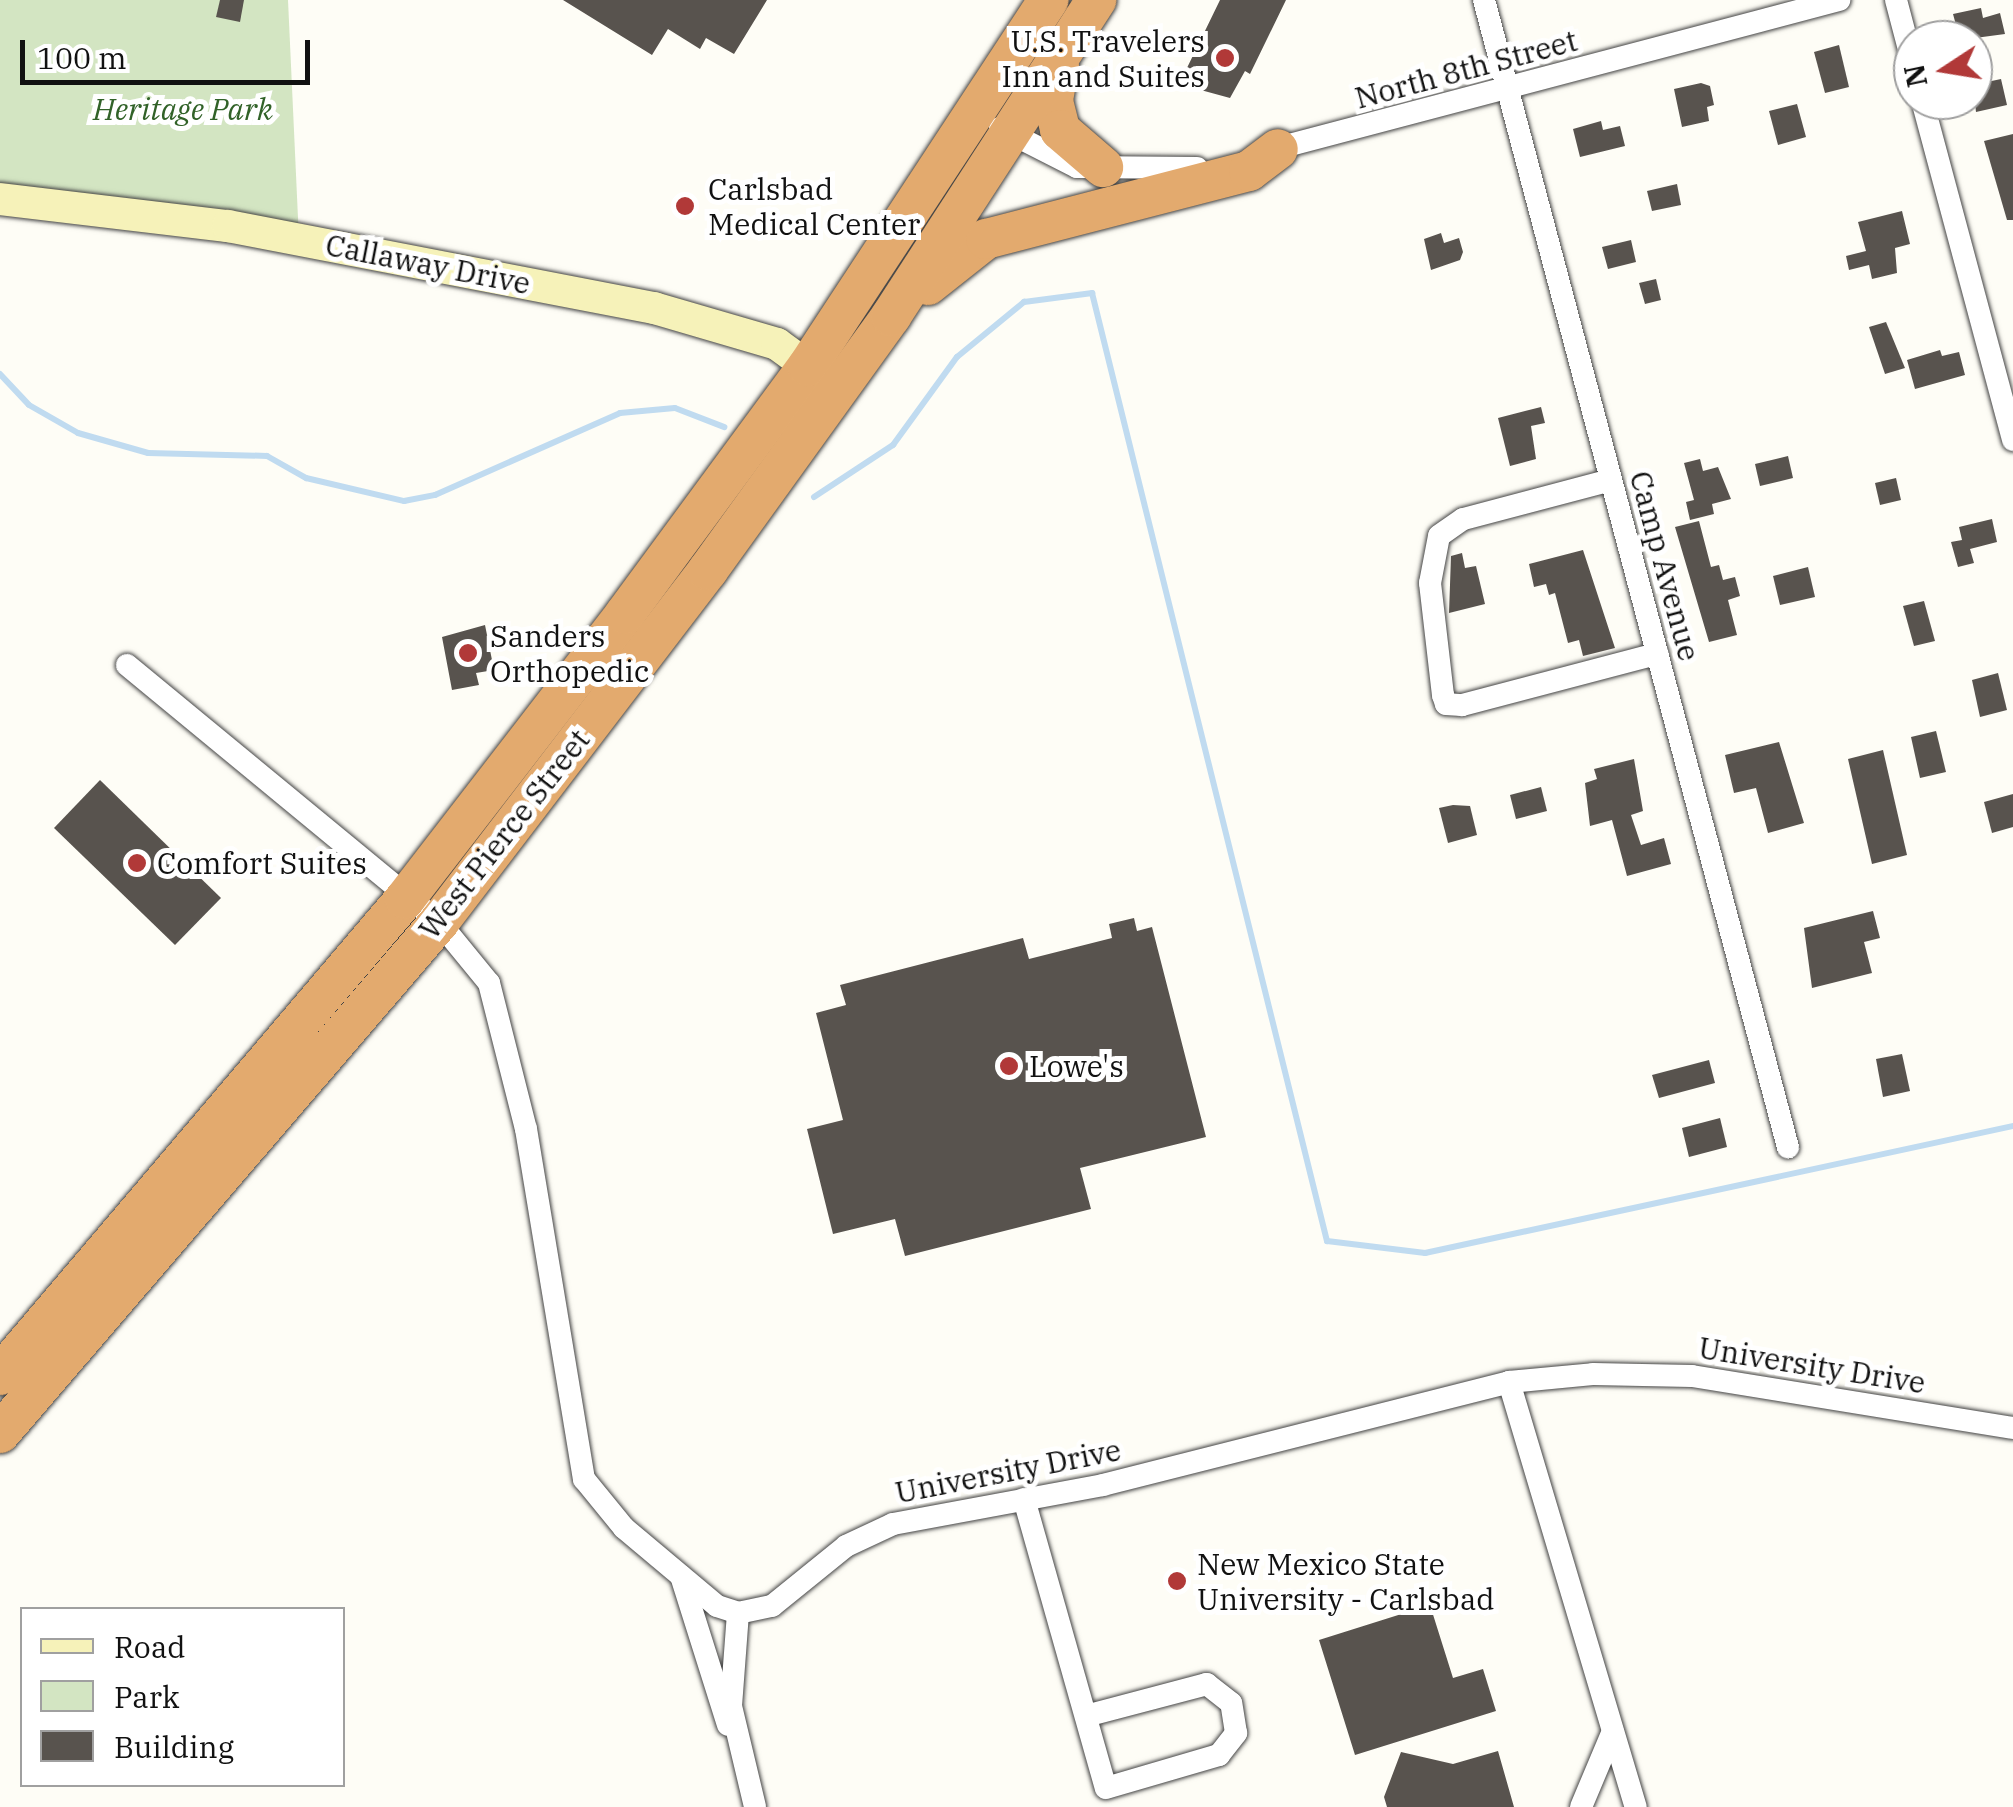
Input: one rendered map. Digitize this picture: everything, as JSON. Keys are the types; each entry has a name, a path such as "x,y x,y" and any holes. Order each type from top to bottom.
{"highway":[{"name":"West Pierce Street","path":"0,1434 439,922 823,377 1048,0"},
{"name":"West Pierce Street","path":"0,1375 405,899 823,377 891,316 1017,128 1096,0"},
{"path":"1061,57 1053,101 1060,130 1104,167"},
{"path":"891,316 986,239 1249,171 1278,149"}],"street":[{"name":"Camp Avenue","path":"1484,0 1788,1146"},
{"name":"North 8th Street","path":"984,102 1062,163 1191,169 1507,90 1839,0"},
{"path":"1927,120 2013,440"},
{"name":"Callaway Drive","path":"0,199 228,226 654,308 777,344 823,377"},
{"path":"1611,480 1463,519 1439,536 1430,583 1443,694 1446,704 1462,706 1657,654"},
{"path":"127,666 405,899 439,922 478,965 497,1002 526,1130 584,1479 624,1528 717,1606 738,1613 734,1737"},
{"name":"University Drive","path":"738,1613 772,1606 872,1532 1024,1498 1103,1486 1509,1382 1593,1374 1692,1376 2013,1428"},
{"path":"1509,1382 1636,1807"},
{"path":"1024,1498 1106,1788 1220,1756 1232,1746 1236,1717 1221,1689 1207,1684 1086,1716"},
{"path":"681,1576 718,1710 734,1737 756,1807"},
{"path":"1582,1807 1613,1731"}],"green space":[{"name":"Heritage Park","path":"0,0 288,0 299,240 0,199"}],"building":[{"path":"220,0 244,0 240,22 216,17"},
{"path":"563,0 767,0 734,54 706,38 700,49 668,29 652,55"},
{"name":"U.S. Travelers Inn and Suites","path":"1220,0 1286,0 1250,74 1245,71 1230,98 1197,89 1201,81 1185,72"},
{"path":"1981,8 1983,18 2000,13 2005,34 1993,36 1993,20 1955,20 1953,14"},
{"path":"1839,45 1849,87 1825,93 1814,52"},
{"path":"2001,79 2007,105 1993,108 1993,81"},
{"path":"1701,83 1710,86 1714,105 1707,107 1709,121 1682,127 1674,89"},
{"path":"1797,104 1806,137 1778,145 1769,111"},
{"path":"1601,121 1603,130 1620,126 1625,146 1580,157 1573,129"},
{"path":"2013,134 2013,220 2007,220 1984,141"},
{"path":"1677,184 1681,205 1652,211 1647,191"},
{"path":"1902,211 1910,244 1895,248 1897,273 1872,279 1869,265 1849,270 1846,256 1866,251 1858,222"},
{"path":"1441,233 1444,243 1459,238 1463,252 1460,260 1431,270 1424,239"},
{"path":"1631,240 1636,262 1608,269 1602,247"},
{"path":"1656,279 1661,300 1645,304 1639,283"},
{"path":"1886,322 1905,368 1885,374 1869,327"},
{"path":"1940,350 1942,356 1959,352 1965,375 1915,389 1907,360"},
{"path":"1541,407 1545,423 1531,426 1536,459 1510,466 1498,418"},
{"path":"1788,456 1793,478 1760,486 1755,464"},
{"path":"1700,459 1703,471 1718,467 1731,499 1712,504 1714,514 1690,520 1686,502 1694,500 1684,463"},
{"path":"1896,478 1901,500 1880,505 1875,483"},
{"path":"1992,519 1997,542 1970,549 1974,563 1958,567 1951,542 1962,540 1959,527"},
{"path":"1699,521 1711,567 1719,565 1723,580 1735,577 1740,596 1728,600 1737,635 1709,642 1675,527"},
{"path":"1583,550 1615,648 1583,656 1579,640 1568,643 1555,593 1549,595 1546,584 1534,587 1529,564"},
{"path":"1462,553 1465,568 1476,566 1485,604 1449,613 1451,556"},
{"path":"1808,567 1815,597 1780,605 1773,576"},
{"path":"1924,601 1935,641 1914,646 1903,606"},
{"name":"Sanders Orthopedic","path":"485,625 494,670 476,673 479,685 452,690 442,637"},
{"path":"1998,673 2007,710 1980,717 1972,680"},
{"path":"1936,731 1946,772 1920,778 1911,737"},
{"path":"1779,742 1804,823 1768,833 1756,788 1734,793 1725,755"},
{"path":"1883,750 1907,855 1872,864 1848,759"},
{"path":"1634,759 1643,811 1631,815 1641,845 1664,838 1671,864 1627,876 1612,820 1590,826 1585,783 1597,779 1594,769"},
{"name":"Comfort Suites","path":"100,780 221,898 175,945 54,828"},
{"path":"1541,787 1547,811 1516,819 1510,795"},
{"path":"2013,794 2013,827 1992,833 1984,802"},
{"path":"1470,806 1477,835 1448,843 1439,808"},
{"path":"1873,911 1880,938 1864,942 1872,973 1812,988 1804,928"},
{"name":"Lowe's","path":"1134,918 1137,931 1152,927 1206,1137 1080,1168 1091,1209 905,1256 895,1219 833,1234 807,1129 843,1120 816,1013 846,1005 840,985 1023,938 1029,959 1112,938 1109,924"},
{"path":"1902,1054 1910,1091 1883,1097 1876,1059"},
{"path":"1709,1060 1715,1083 1659,1098 1652,1075"},
{"path":"1720,1118 1727,1147 1689,1157 1682,1128"},
{"path":"1430,1605 1453,1678 1483,1669 1496,1711 1355,1755 1319,1640"},
{"path":"1498,1751 1514,1807 1387,1807 1384,1797 1401,1752 1453,1764"}],"waterway":[{"path":"814,497 893,445 957,357 1024,302 1092,293 1327,1241 1425,1253 2013,1126"},
{"path":"0,374 29,405 78,433 148,453 267,456 306,478 404,501 435,495 620,413 675,408 724,427"}],"place":[{"name":"U.S. Travelers Inn and Suites","path":"1225,58"},
{"name":"Carlsbad Medical Center","path":"685,206"},
{"name":"Sanders Orthopedic","path":"468,653"},
{"name":"Comfort Suites","path":"137,863"},
{"name":"Lowe's","path":"1009,1066"},
{"name":"New Mexico State University - Carlsbad","path":"1177,1581"}]}
